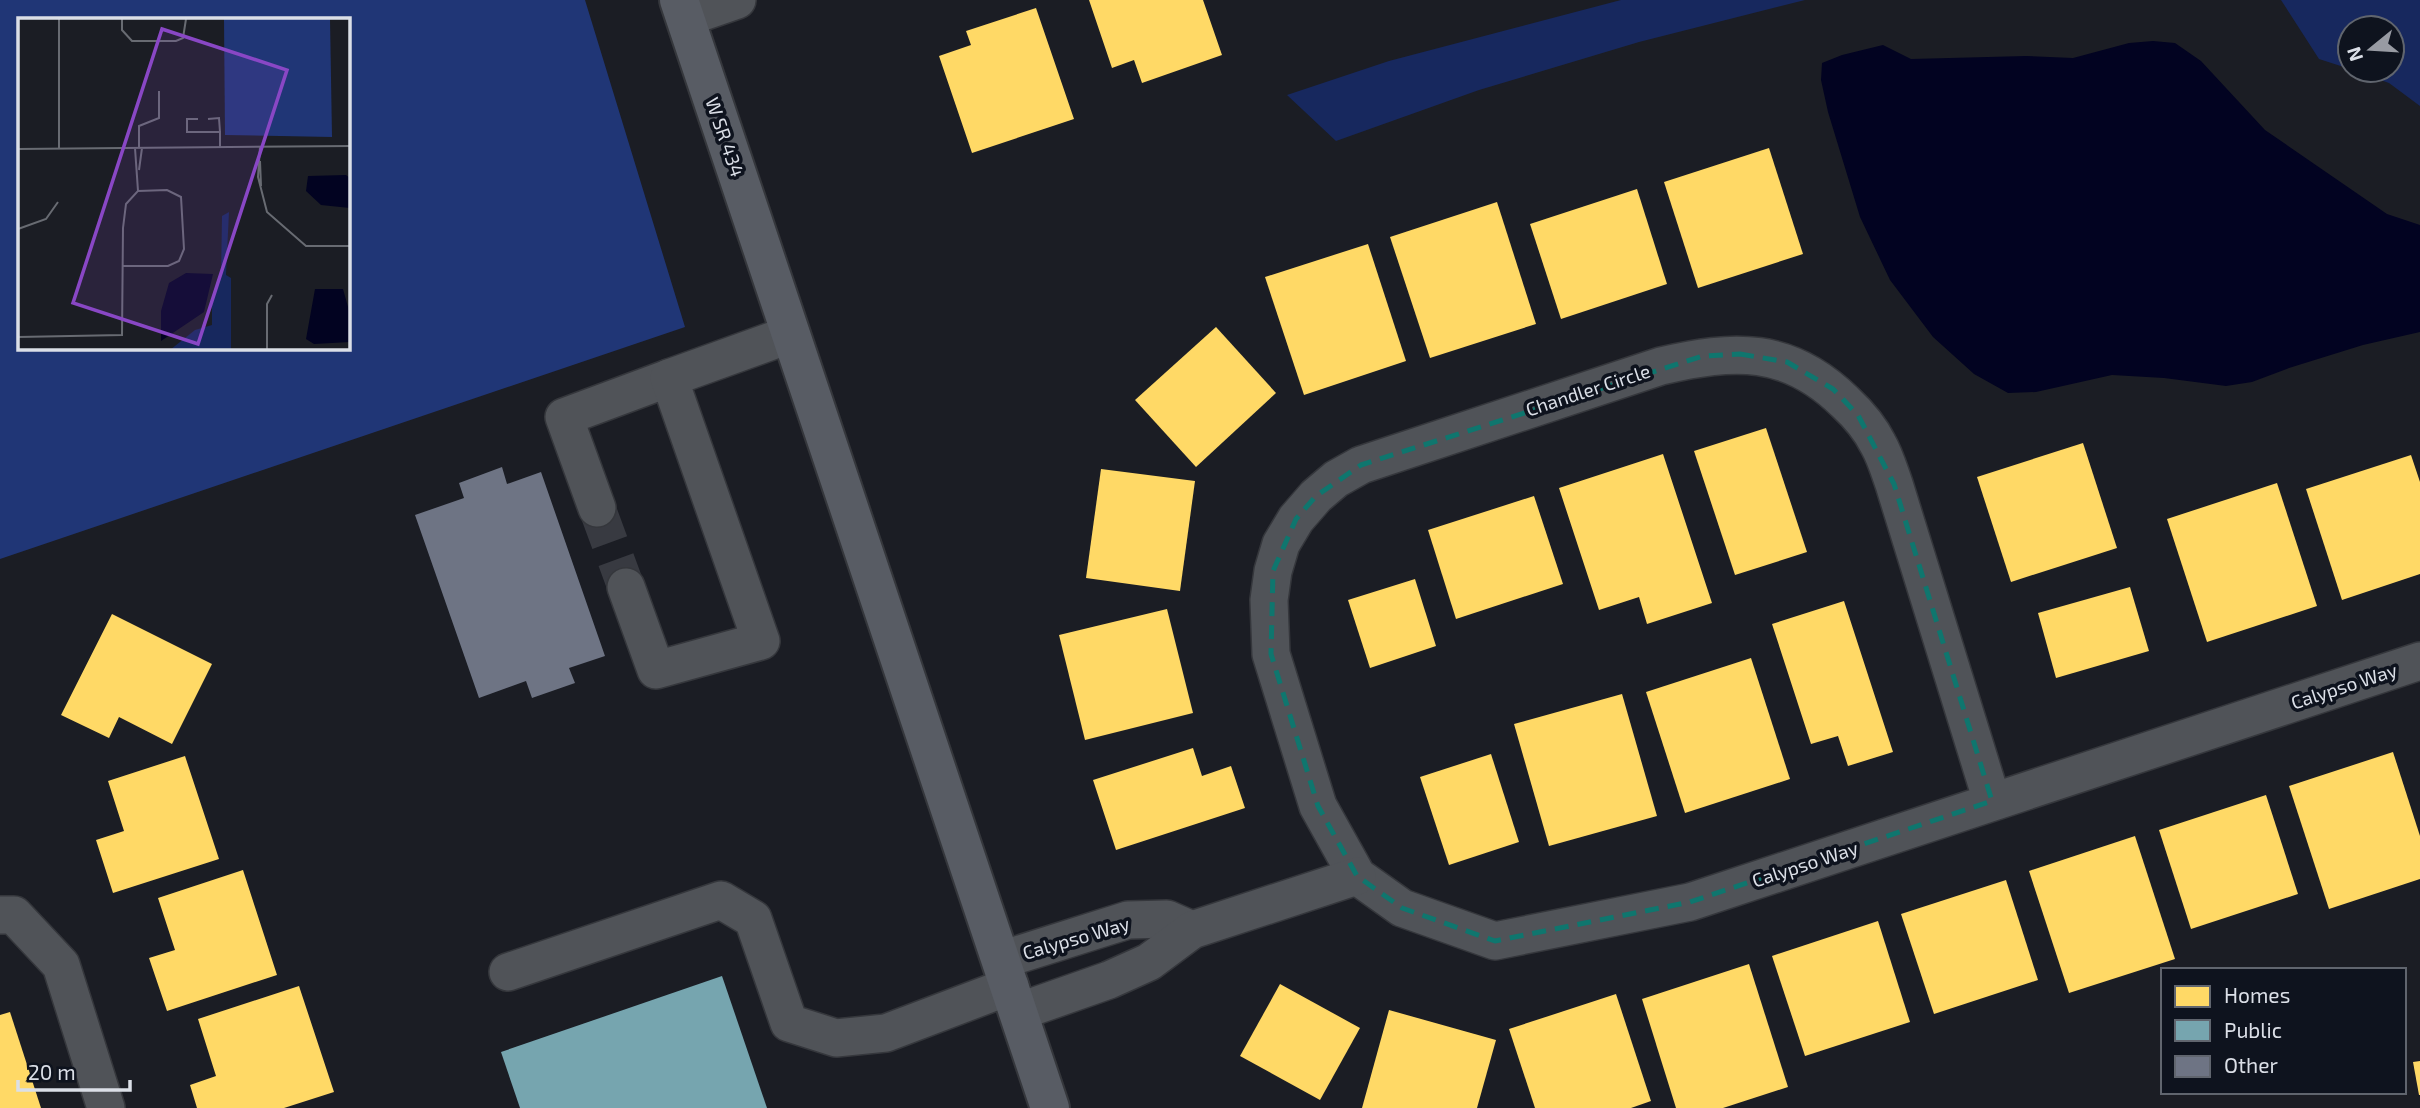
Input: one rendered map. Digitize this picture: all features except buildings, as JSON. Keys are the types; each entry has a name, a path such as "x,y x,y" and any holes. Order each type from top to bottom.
{"main road":[{"name":"W SR 434","path":"682,9 1050,1108"}],"street":[{"path":"682,9 737,0"},
{"path":"597,508 564,417 791,334"},
{"name":"Chandler Circle","path":"1357,876 1318,806 1271,654 1269,600 1273,571 1281,544 1296,519 1336,480 1361,465 1661,366 1703,356 1763,357 1787,362 1809,372 1833,389 1858,415 1878,443 1899,497 1992,801"},
{"path":"626,587 656,670 761,641 669,378"},
{"name":"Calypso Way","path":"1357,876 1402,908 1495,941 1690,902 2420,661"},
{"path":"508,972 721,900 753,919 789,1023 836,1038 886,1033 1010,986 1109,980 1149,962 1192,929 1357,876"},
{"path":"0,915 14,915 61,965 106,1108"},
{"name":"Calypso Way","path":"1010,986 1128,920 1167,919 1192,929"}],"highlighted area":[{"path":"1740,354 1787,362 1833,389 1858,415 1894,484 1992,801 1690,902 1495,941 1402,908 1357,876 1318,806 1271,654 1273,571 1296,519 1316,496 1361,465 1703,356"}],"shaded area":[{"path":"0,0 585,0 685,327 0,559"},
{"path":"1621,0 1805,0 1639,42 1479,90 1336,141 1287,95 1389,61"},
{"path":"2281,0 2420,0 2420,106 2390,84 2406,84 2406,14 2336,14 2336,64 2319,59"},
{"path":"2129,43 2175,43 2201,61 2265,130 2387,214 2420,225 2420,332 2363,345 2252,382 2226,386 2112,375 2036,392 2008,393 1974,374 1933,337 1890,280 1860,217 1828,112 1821,80 1822,63 1883,45 1911,59 2026,56 2073,58"}],"tunnel":[{"path":"597,508 626,587"}]}
